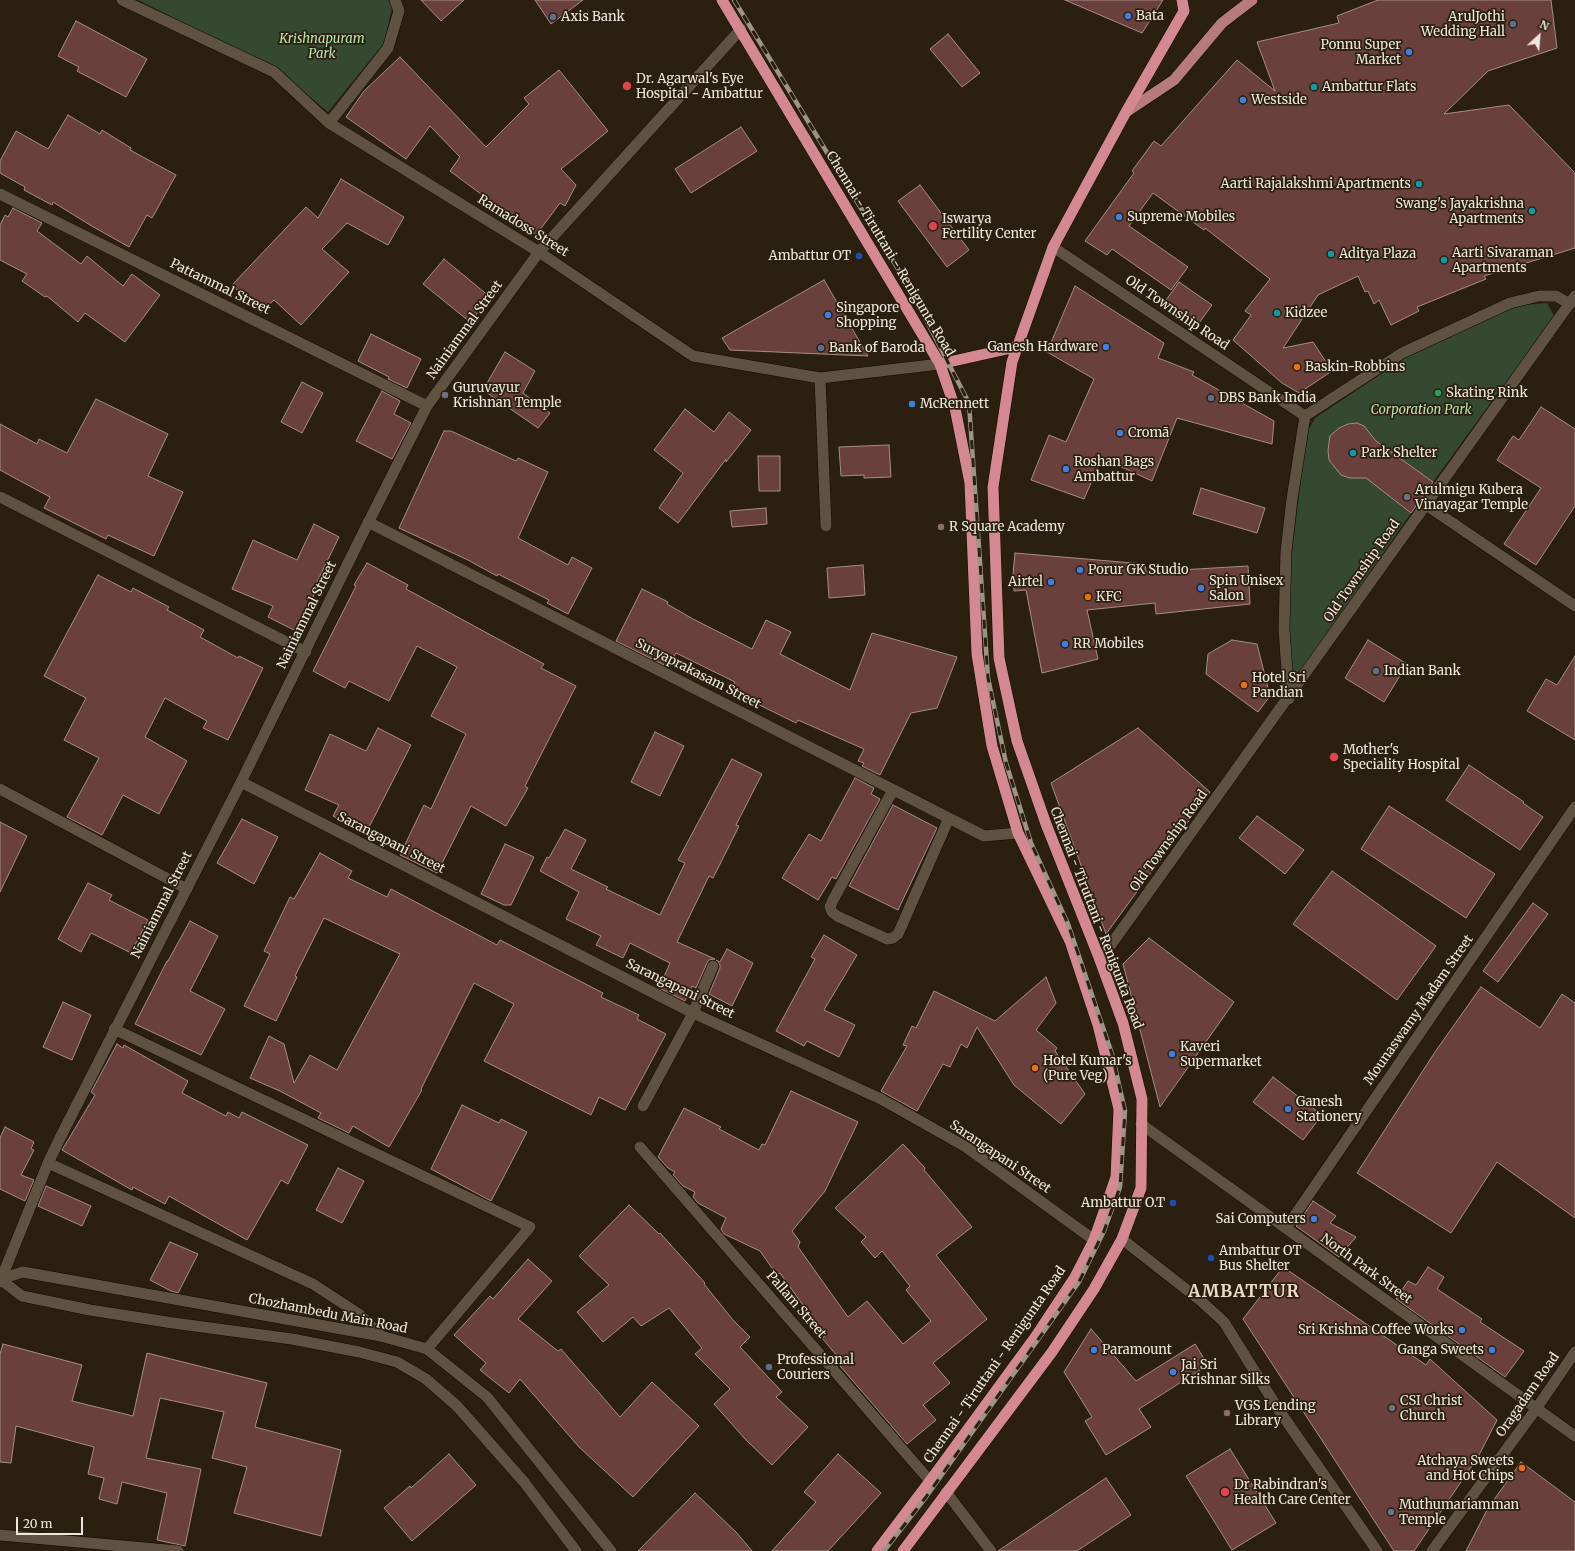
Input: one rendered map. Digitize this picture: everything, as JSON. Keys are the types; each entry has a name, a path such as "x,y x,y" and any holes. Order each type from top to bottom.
{"highway":[{"name":"Chennai - Tiruttani - Renigunta Road","path":"722,0 940,364 955,408 970,482 977,654 991,738 1018,833 1070,941 1098,1025 1119,1109 1116,1177 1094,1240 1075,1277 1036,1336 877,1551"},
{"name":"Chennai - Tiruttani - Renigunta Road","path":"903,1551 1052,1352 1094,1289 1122,1239 1141,1188 1142,1099 1123,1024 1100,960 1046,824 1017,741 999,658 993,487 1012,362 1016,347 1053,247 1126,112 1184,11 1182,0"},
{"path":"940,364 1016,347"}],"main road":[{"path":"1126,112 1174,80 1222,23 1252,0"}],"street":[{"name":"Ramadoss Street","path":"122,0 274,72 329,123 538,252 694,356 820,378 940,364"},
{"path":"329,123 388,48 399,11 395,0"},
{"name":"Nainiammal Street","path":"0,1280 48,1163 114,1029 306,652 368,522 428,406 538,252 740,29"},
{"name":"Pattammal Street","path":"0,194 428,406"},
{"name":"Old Township Road","path":"1053,247 1305,416 1402,353 1510,303 1539,296 1556,296 1572,300 1289,699 1100,960"},
{"path":"820,378 826,526"},
{"path":"1289,699 1284,629 1286,552 1292,499 1305,416"},
{"path":"0,497 306,652"},
{"path":"1426,505 1575,606"},
{"name":"Suryaprakasam Street","path":"368,522 984,836 1018,833"},
{"name":"Sarangapani Street","path":"241,782 693,1013 888,1102 966,1148 1094,1240"},
{"path":"0,789 186,889"},
{"path":"893,790 832,900 830,907 832,912 837,916 887,938 893,938 898,934 949,818"},
{"name":"Mounaswamy Madam Street","path":"1286,1228 1575,807"},
{"path":"643,1106 693,1013 713,966"},
{"path":"114,1029 530,1227 427,1349"},
{"name":"North Park Street","path":"1142,1124 1575,1436"},
{"name":"Pallam Street","path":"640,1147 930,1481"},
{"path":"48,1163 313,1284 359,1314 381,1336"},
{"path":"1122,1239 1201,1301 1224,1322 1278,1409 1377,1551"},
{"name":"Chozhambedu Main Road","path":"0,1280 22,1272 381,1336 427,1349 487,1397 611,1551"},
{"path":"0,1280 22,1296 173,1324 292,1339 359,1352 397,1362 426,1379 456,1406 524,1482 576,1551"},
{"name":"Oragadam Road","path":"1432,1551 1536,1409 1575,1352"},
{"path":"946,1492 991,1551"},
{"path":"0,1535 178,1551"}],"green space":[{"name":"Krishnapuram Park","path":"138,0 388,0 392,7 384,43 328,112 278,70"},
{"name":"Corporation Park","path":"1547,303 1554,316 1433,482 1391,452 1370,481 1411,513 1303,669 1293,675 1289,623 1292,553 1301,478 1309,429 1315,418 1405,358 1513,306"}],"building":[{"path":"421,0 464,0 441,21"},
{"name":"Axis Bank","path":"535,0 583,0 551,24"},
{"name":"Bata","path":"1065,0 1163,0 1142,33"},
{"path":"1378,0 1551,0 1557,48 1488,71 1444,114 1509,105 1575,173 1575,248 1484,276 1486,279 1417,307 1419,311 1391,325 1379,300 1374,304 1368,291 1365,292 1358,276 1318,295 1283,348 1313,342 1332,371 1299,393 1282,383 1233,340 1251,315 1245,311 1270,279 1205,228 1204,230 1153,193 1129,226 1188,267 1171,290 1112,249 1107,255 1085,241 1134,173 1132,171 1154,141 1161,146 1237,60 1275,91 1257,42 1339,23 1337,16"},
{"path":"76,21 147,59 126,97 77,71 79,67 58,56"},
{"path":"948,34 980,73 962,87 930,49"},
{"path":"400,57 486,147 529,104 524,98 559,70 608,131 561,169 576,185 565,206 560,203 536,235 450,171 460,157 430,126 406,159 346,117 364,91"},
{"path":"68,115 100,134 102,130 131,148 130,150 176,175 152,218 147,215 129,247 53,202 52,205 24,190 25,187 0,173 0,161 16,131 48,149"},
{"path":"741,127 757,151 691,193 675,169"},
{"path":"341,179 404,217 388,245 347,223 322,249 349,272 301,325 274,300 261,313 232,285 306,207 318,218"},
{"name":"Iswarya Fertility Center","path":"920,185 969,250 947,267 898,201"},
{"path":"13,208 42,223 37,231 81,264 87,256 123,286 132,274 160,295 125,342 85,313 78,322 47,296 45,297 22,281 27,274 0,260 0,225 5,215 8,217"},
{"path":"444,259 490,297 470,322 423,284"},
{"path":"824,280 868,356 730,350 722,338"},
{"path":"1179,282 1212,305 1199,323 1192,323 1164,303"},
{"path":"1075,286 1164,343 1158,358 1194,372 1192,375 1274,421 1272,444 1177,418 1152,481 1102,458 1084,499 1031,480 1049,435 1066,442 1094,379 1047,352"},
{"path":"371,334 421,359 407,388 388,379 389,377 358,361"},
{"path":"505,352 535,371 523,393 550,413 538,428 483,390"},
{"path":"302,382 323,393 302,433 281,422"},
{"path":"382,391 400,401 394,414 411,423 392,459 356,441"},
{"path":"96,399 168,434 148,476 183,492 154,556 108,535 106,539 44,508 50,497 0,470 0,424 37,444 39,439 67,453"},
{"path":"1541,407 1575,429 1575,506 1536,565 1504,544 1541,488 1497,460 1513,436 1519,440"},
{"path":"685,409 714,432 729,412 751,430 726,462 726,459 678,523 659,508 683,473 654,450"},
{"path":"1357,423 1364,426 1376,441 1433,482 1411,513 1366,478 1350,478 1341,475 1329,460 1328,450 1330,436 1339,428 1348,424"},
{"path":"444,431 451,431 516,461 518,458 548,472 518,538 568,565 572,557 592,568 568,614 547,603 549,600 498,574 497,576 468,560 399,528"},
{"path":"889,445 891,477 864,478 864,475 841,476 839,447"},
{"path":"758,456 780,456 780,491 759,491"},
{"path":"1201,488 1265,508 1257,533 1193,514"},
{"path":"766,508 767,524 732,527 730,511"},
{"path":"314,524 339,537 315,586 318,587 296,631 268,617 273,606 232,589 253,540 297,560"},
{"path":"1015,553 1145,564 1146,572 1248,566 1250,604 1156,614 1155,603 1087,610 1098,659 1042,673 1026,590 1014,591 1013,575"},
{"path":"367,563 408,585 406,589 544,664 541,668 576,686 525,786 528,788 506,826 471,806 437,873 400,855 424,805 431,809 466,734 431,716 457,667 417,646 389,701 349,681 345,688 313,671 356,586 354,585"},
{"path":"863,565 865,595 829,598 827,568"},
{"path":"98,575 131,592 133,588 169,607 167,610 204,630 200,637 238,658 239,656 263,668 228,740 203,728 207,721 165,698 145,737 187,761 159,814 123,795 102,835 67,817 99,758 64,740 86,698 44,676"},
{"path":"642,589 668,602 667,604 693,619 752,649 766,620 791,632 780,654 850,690 872,633 957,657 937,708 911,713 880,775 862,766 864,763 858,761 864,749 798,720 796,723 731,691 735,682 676,653 668,667 616,641"},
{"name":"Hotel Sri Pandian","path":"1232,640 1257,644 1270,696 1258,712 1206,674 1208,654"},
{"name":"Indian Bank","path":"1368,640 1407,664 1384,702 1345,678"},
{"path":"1575,656 1575,740 1527,711 1546,679 1557,685"},
{"path":"378,728 411,745 366,833 333,816 339,805 305,790 330,734 366,751"},
{"path":"1138,728 1210,792 1106,934 1051,783"},
{"path":"655,732 684,746 660,796 631,782"},
{"path":"732,759 762,774 736,825 739,826 713,878 709,876 677,942 715,959 709,960 696,988 692,986 685,1001 659,988 670,963 630,943 623,958 596,945 601,936 566,919 579,892 540,871 565,829 586,840 571,869 608,887 606,889 660,915 685,863 678,860"},
{"path":"1469,765 1524,802 1523,803 1543,817 1520,850 1446,800"},
{"path":"855,778 874,788 871,794 880,799 836,879 832,877 818,900 782,878 809,834 821,841"},
{"path":"893,805 937,828 898,910 849,886"},
{"path":"1389,806 1495,874 1466,918 1361,849"},
{"path":"1257,816 1304,850 1285,874 1239,838"},
{"path":"242,819 278,837 254,884 217,863"},
{"path":"0,822 27,836 0,892"},
{"path":"505,844 534,857 511,905 504,905 481,894"},
{"path":"320,853 352,871 348,878 387,897 391,889 497,945 500,940 603,993 601,997 639,1015 637,1019 666,1034 625,1110 599,1097 591,1115 484,1061 514,1004 474,983 421,1089 422,1090 389,1147 353,1126 349,1133 318,1118 321,1113 280,1091 250,1078 269,1036 284,1044 294,1083 310,1055 337,1070 400,954 324,918 295,976 297,977 276,1021 244,1006 270,954 264,951 290,897 294,899"},
{"path":"1332,871 1436,946 1397,1000 1293,924"},
{"path":"88,883 112,895 109,900 148,920 131,953 91,933 81,952 58,939"},
{"path":"1533,903 1548,914 1498,982 1483,971"},
{"path":"190,921 218,936 190,991 225,1009 201,1055 135,1024 167,961"},
{"path":"824,935 857,955 824,1010 855,1025 839,1057 807,1041 804,1046 776,1031 815,959 811,957"},
{"name":"Kaveri Supermarket","path":"1149,938 1234,1002 1160,1107 1123,964"},
{"path":"727,949 753,963 732,1006 709,994 720,968 720,965 716,960 720,962"},
{"path":"1046,977 1056,1003 1036,1030 1057,1048 1055,1051 1085,1094 1061,1124 1014,1085 977,1027 967,1048 961,1044 950,1067 943,1064 917,1111 881,1091 907,1046 903,1045 912,1026 916,1028 934,991 995,1021"},
{"path":"1481,987 1540,1028 1562,994 1575,1003 1575,1218 1497,1162 1451,1233 1357,1173 1435,1052"},
{"path":"63,1002 91,1015 72,1060 43,1047"},
{"path":"117,1044 123,1048 124,1045 188,1081 182,1093 226,1116 228,1112 239,1118 242,1112 308,1145 288,1184 281,1180 247,1240 169,1196 165,1204 133,1187 132,1190 62,1150 95,1095 91,1092"},
{"name":"Ganesh Stationery","path":"1273,1077 1322,1115 1303,1140 1253,1102"},
{"path":"791,1091 858,1122 825,1191 792,1231 800,1242 798,1247 848,1317 867,1301 903,1344 931,1321 906,1290 910,1286 882,1251 875,1258 861,1242 866,1237 835,1208 903,1144 925,1168 924,1170 972,1227 936,1255 987,1319 933,1363 950,1383 923,1405 936,1420 907,1444 840,1366 843,1363 822,1338 825,1336 780,1273 777,1275 760,1251 724,1234 721,1229 726,1218 698,1203 693,1197 695,1192 683,1186 673,1175 675,1172 668,1168 658,1157 684,1108 721,1127 719,1129 759,1150 762,1144 765,1145"},
{"path":"462,1105 499,1123 501,1119 527,1132 491,1201 431,1169"},
{"path":"5,1127 34,1142 31,1149 34,1150 21,1175 34,1180 25,1201 0,1189 0,1138"},
{"path":"338,1168 364,1181 342,1223 316,1210"},
{"path":"46,1186 91,1206 82,1226 38,1206"},
{"path":"1313,1201 1336,1216 1330,1223 1356,1237 1339,1257 1296,1226"},
{"path":"629,1205 659,1234 660,1233 705,1283 704,1284 733,1320 750,1337 740,1347 782,1392 776,1397 808,1427 772,1465 746,1440 714,1404 730,1389 695,1354 702,1348 669,1308 641,1326 633,1317 603,1342 577,1312 609,1285 579,1256"},
{"path":"170,1242 198,1254 178,1293 150,1280"},
{"path":"528,1259 552,1281 518,1319 558,1351 561,1349 620,1417 652,1382 699,1426 633,1497 579,1447 520,1379 509,1393 480,1370 486,1363 454,1335 490,1296 493,1299"},
{"name":"CSI Christ Church","path":"1283,1267 1426,1365 1430,1359 1497,1420 1478,1457 1414,1551 1394,1551 1243,1319"},
{"path":"1428,1267 1444,1277 1437,1289 1482,1319 1480,1322 1524,1351 1505,1377 1396,1299 1408,1281 1416,1285"},
{"path":"1091,1329 1136,1381 1195,1344 1208,1365 1139,1409 1151,1427 1106,1455 1085,1421 1092,1417 1064,1372"},
{"path":"3,1344 82,1365 72,1401 133,1416 147,1353 267,1383 255,1427 341,1450 321,1536 234,1513 247,1467 212,1458 224,1412 160,1398 146,1458 201,1469 185,1546 157,1540 167,1493 122,1482 117,1504 99,1499 104,1478 88,1474 94,1447 16,1426 11,1463 0,1462 0,1354"},
{"path":"1230,1449 1276,1523 1232,1550 1186,1476"},
{"path":"449,1454 476,1485 412,1541 384,1508 410,1486 411,1488"},
{"path":"838,1454 881,1493 828,1551 772,1551 816,1502 804,1492"},
{"path":"1521,1462 1575,1502 1575,1551 1466,1551 1488,1508"},
{"path":"1106,1478 1131,1515 1077,1551 998,1551"},
{"path":"695,1493 736,1532 752,1551 638,1551"}],"railway":[{"path":"734,0 909,287 969,403 988,678 1006,763 1031,843 1068,924 1112,1054 1125,1111 1120,1187 1104,1231 1079,1282 926,1497 884,1551"}],"place":[{"name":"Bata","path":"1128,16"},
{"name":"Axis Bank","path":"553,17"},
{"name":"ArulJothi Wedding Hall","path":"1513,24"},
{"name":"Ponnu Super Market","path":"1409,52"},
{"name":"Dr. Agarwal's Eye Hospital - Ambattur","path":"627,86"},
{"name":"Ambattur Flats","path":"1314,87"},
{"name":"Westside","path":"1243,100"},
{"name":"Aarti Rajalakshmi Apartments","path":"1419,184"},
{"name":"Swang's Jayakrishna Apartments","path":"1532,211"},
{"name":"Supreme Mobiles","path":"1119,217"},
{"name":"Iswarya Fertility Center","path":"933,226"},
{"name":"Aditya Plaza","path":"1331,254"},
{"name":"Ambattur OT","path":"859,256"},
{"name":"Aarti Sivaraman Apartments","path":"1444,260"},
{"name":"Kidzee","path":"1277,313"},
{"name":"Singapore Shopping","path":"828,315"},
{"name":"Ganesh Hardware","path":"1106,347"},
{"name":"Bank of Baroda","path":"821,348"},
{"name":"Baskin-Robbins","path":"1297,367"},
{"name":"Skating Rink","path":"1438,393"},
{"name":"Guruvayur Krishnan Temple","path":"445,395"},
{"name":"DBS Bank India","path":"1211,398"},
{"name":"McRennett","path":"912,404"},
{"name":"Cromā","path":"1120,433"},
{"name":"Park Shelter","path":"1353,453"},
{"name":"Roshan Bags Ambattur","path":"1066,469"},
{"name":"Arulmigu Kubera Vinayagar Temple","path":"1407,497"},
{"name":"R Square Academy","path":"941,527"},
{"name":"Porur GK Studio","path":"1080,570"},
{"name":"Airtel","path":"1051,582"},
{"name":"Spin Unisex Salon","path":"1201,588"},
{"name":"KFC","path":"1088,597"},
{"name":"RR Mobiles","path":"1065,644"},
{"name":"Indian Bank","path":"1376,671"},
{"name":"Hotel Sri Pandian","path":"1244,685"},
{"name":"Mother's Speciality Hospital","path":"1334,757"},
{"name":"Kaveri Supermarket","path":"1172,1054"},
{"name":"Hotel Kumar's (Pure Veg)","path":"1035,1068"},
{"name":"Ganesh Stationery","path":"1288,1109"},
{"name":"Ambattur O.T","path":"1173,1203"},
{"name":"Sai Computers","path":"1314,1219"},
{"name":"Ambattur OT Bus Shelter","path":"1211,1258"},
{"name":"Sri Krishna Coffee Works","path":"1462,1330"},
{"name":"Paramount","path":"1094,1350"},
{"name":"Ganga Sweets","path":"1492,1350"},
{"name":"Professional Couriers","path":"769,1367"},
{"name":"Jai Sri Krishnar Silks","path":"1173,1372"},
{"name":"CSI Christ Church","path":"1392,1408"},
{"name":"VGS Lending Library","path":"1227,1413"},
{"name":"Atchaya Sweets and Hot Chips","path":"1522,1468"},
{"name":"Dr Rabindran's Health Care Center","path":"1225,1492"},
{"name":"Muthumariamman Temple","path":"1391,1512"}],"district":[{"name":"AMBATTUR","path":"1244,1292"}]}
